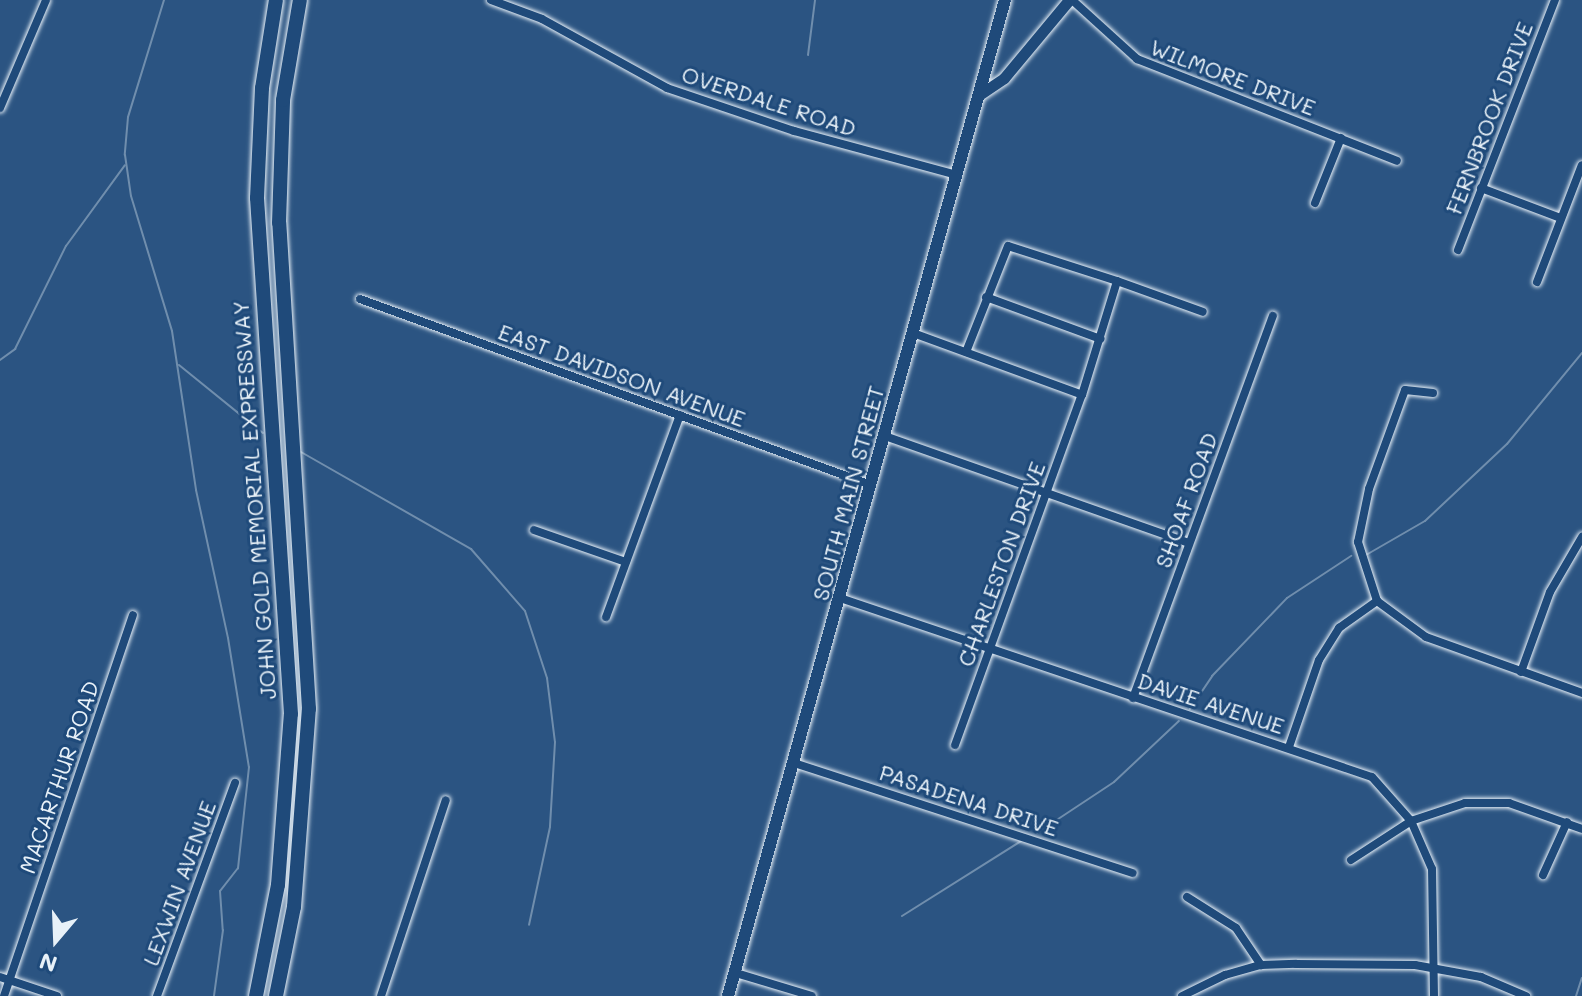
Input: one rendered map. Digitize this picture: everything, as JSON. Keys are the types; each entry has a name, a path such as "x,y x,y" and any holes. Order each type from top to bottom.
{"highway":[{"name":"JOHN GOLD MEMORIAL EXPRESSWAY","path":"256,996 280,871 291,714 257,198 262,88 276,0"},
{"name":"JOHN GOLD MEMORIAL EXPRESSWAY","path":"276,996 294,907 309,709 279,223 283,100 300,0"}],"main road":[{"name":"SOUTH MAIN STREET","path":"728,996 1005,0"}],"street":[{"path":"0,108 46,0"},
{"name":"OVERDALE ROAD","path":"491,0 542,19 667,88 794,131 957,175"},
{"path":"979,95 1004,78 1070,0"},
{"name":"WILMORE DRIVE","path":"1070,0 1137,59 1397,161"},
{"name":"FERNBROOK DRIVE","path":"1458,250 1555,0"},
{"path":"1315,203 1341,138"},
{"path":"1537,282 1582,165"},
{"path":"1481,188 1561,218"},
{"path":"966,352 1003,250 1014,244 1203,312"},
{"name":"CHARLESTON DRIVE","path":"955,745 1082,395 1117,281"},
{"path":"986,297 1101,339"},
{"name":"EAST DAVIDSON AVENUE","path":"360,299 871,485"},
{"name":"SHOAF ROAD","path":"1133,698 1273,316"},
{"path":"913,333 1082,395"},
{"path":"1433,393 1405,390 1369,489 1358,542 1377,601 1426,637 1582,693"},
{"path":"606,617 680,415"},
{"path":"885,436 1189,543"},
{"path":"534,530 626,562"},
{"path":"1521,672 1550,592 1582,537"},
{"name":"DAVIE AVENUE","path":"840,598 1372,777 1411,821 1432,869 1434,996"},
{"path":"1289,747 1319,660 1339,628 1377,601"},
{"name":"MACARTHUR ROAD","path":"4,996 133,615"},
{"name":"PASADENA DRIVE","path":"794,763 1133,873"},
{"name":"LEXWIN AVENUE","path":"157,996 235,783"},
{"path":"381,996 446,800"},
{"path":"1351,860 1411,821 1449,806 1500,801 1582,829"},
{"path":"1543,875 1567,822"},
{"path":"1187,897 1236,928 1261,965"},
{"path":"1182,996 1210,980 1261,965 1435,968 1481,977 1526,996"},
{"path":"736,973 812,996"},
{"path":"0,977 57,996"}],"waterway":[{"path":"164,0 128,117 125,155 131,196 172,331 196,490 228,638 249,767 238,868 220,891 223,930 214,996"},
{"path":"808,55 815,0"},
{"path":"0,360 15,349 66,246 125,165"},
{"path":"1366,555 1425,521 1507,444 1582,353"},
{"path":"179,365 263,433"},
{"path":"301,452 471,549 525,611 547,678 555,742 550,827 529,925"},
{"path":"1190,709 1212,676 1287,598 1351,556"},
{"path":"1037,833 1114,782 1179,721"},
{"path":"902,916 1021,841"},
{"path":"1576,996 1582,978"}]}
